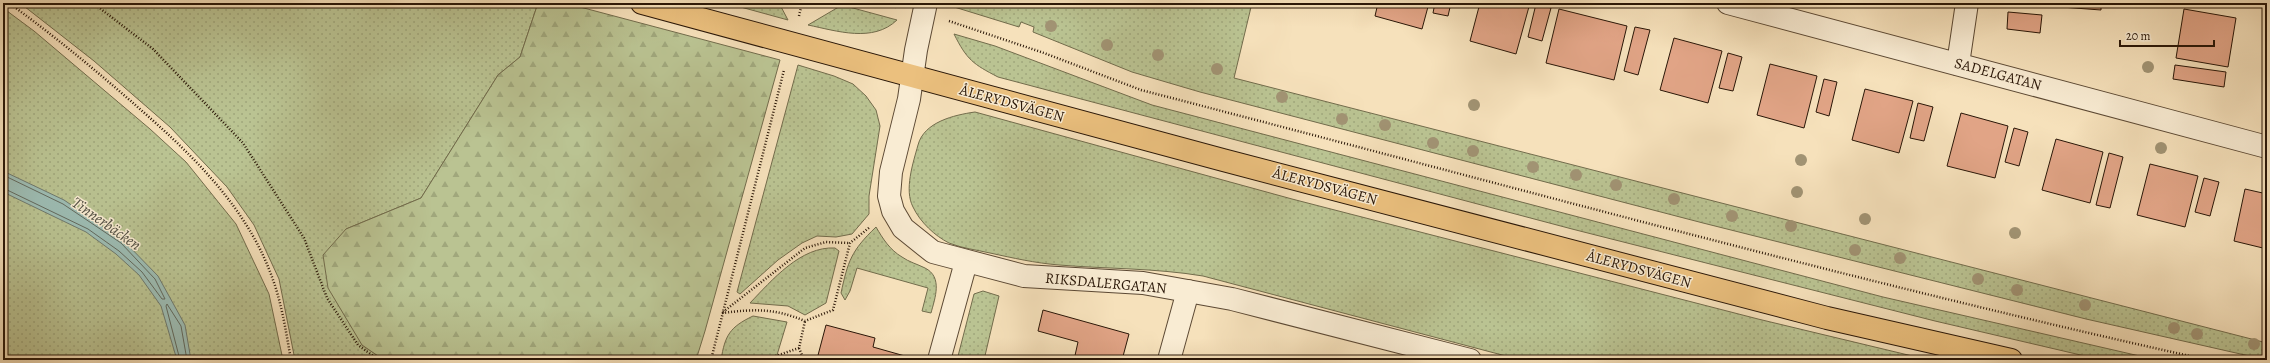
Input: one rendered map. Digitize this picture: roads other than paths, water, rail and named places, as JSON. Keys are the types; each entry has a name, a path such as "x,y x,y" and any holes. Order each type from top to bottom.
{"main road":[{"name":"ÅLERYDSVÄGEN","path":"642,3 1827,318 2011,360"}],"street":[{"name":"SADELGATAN","path":"1728,3 2267,147"},
{"path":"1958,64 1966,3"},
{"name":"RIKSDALERGATAN","path":"925,9 909,99 891,172 889,196 893,211 903,228 921,244 933,252 966,262 1024,276 1143,283 1232,299 1470,360"},
{"path":"939,360 966,262"},
{"path":"1169,360 1188,291"}],"water":[{"path":"3,171 64,200 123,240 158,276 185,325 191,360 177,360 161,306 139,275 116,254 86,232 3,192"}],"water label":[{"name":"Tinnerbäcken","path":"107,223"}]}
